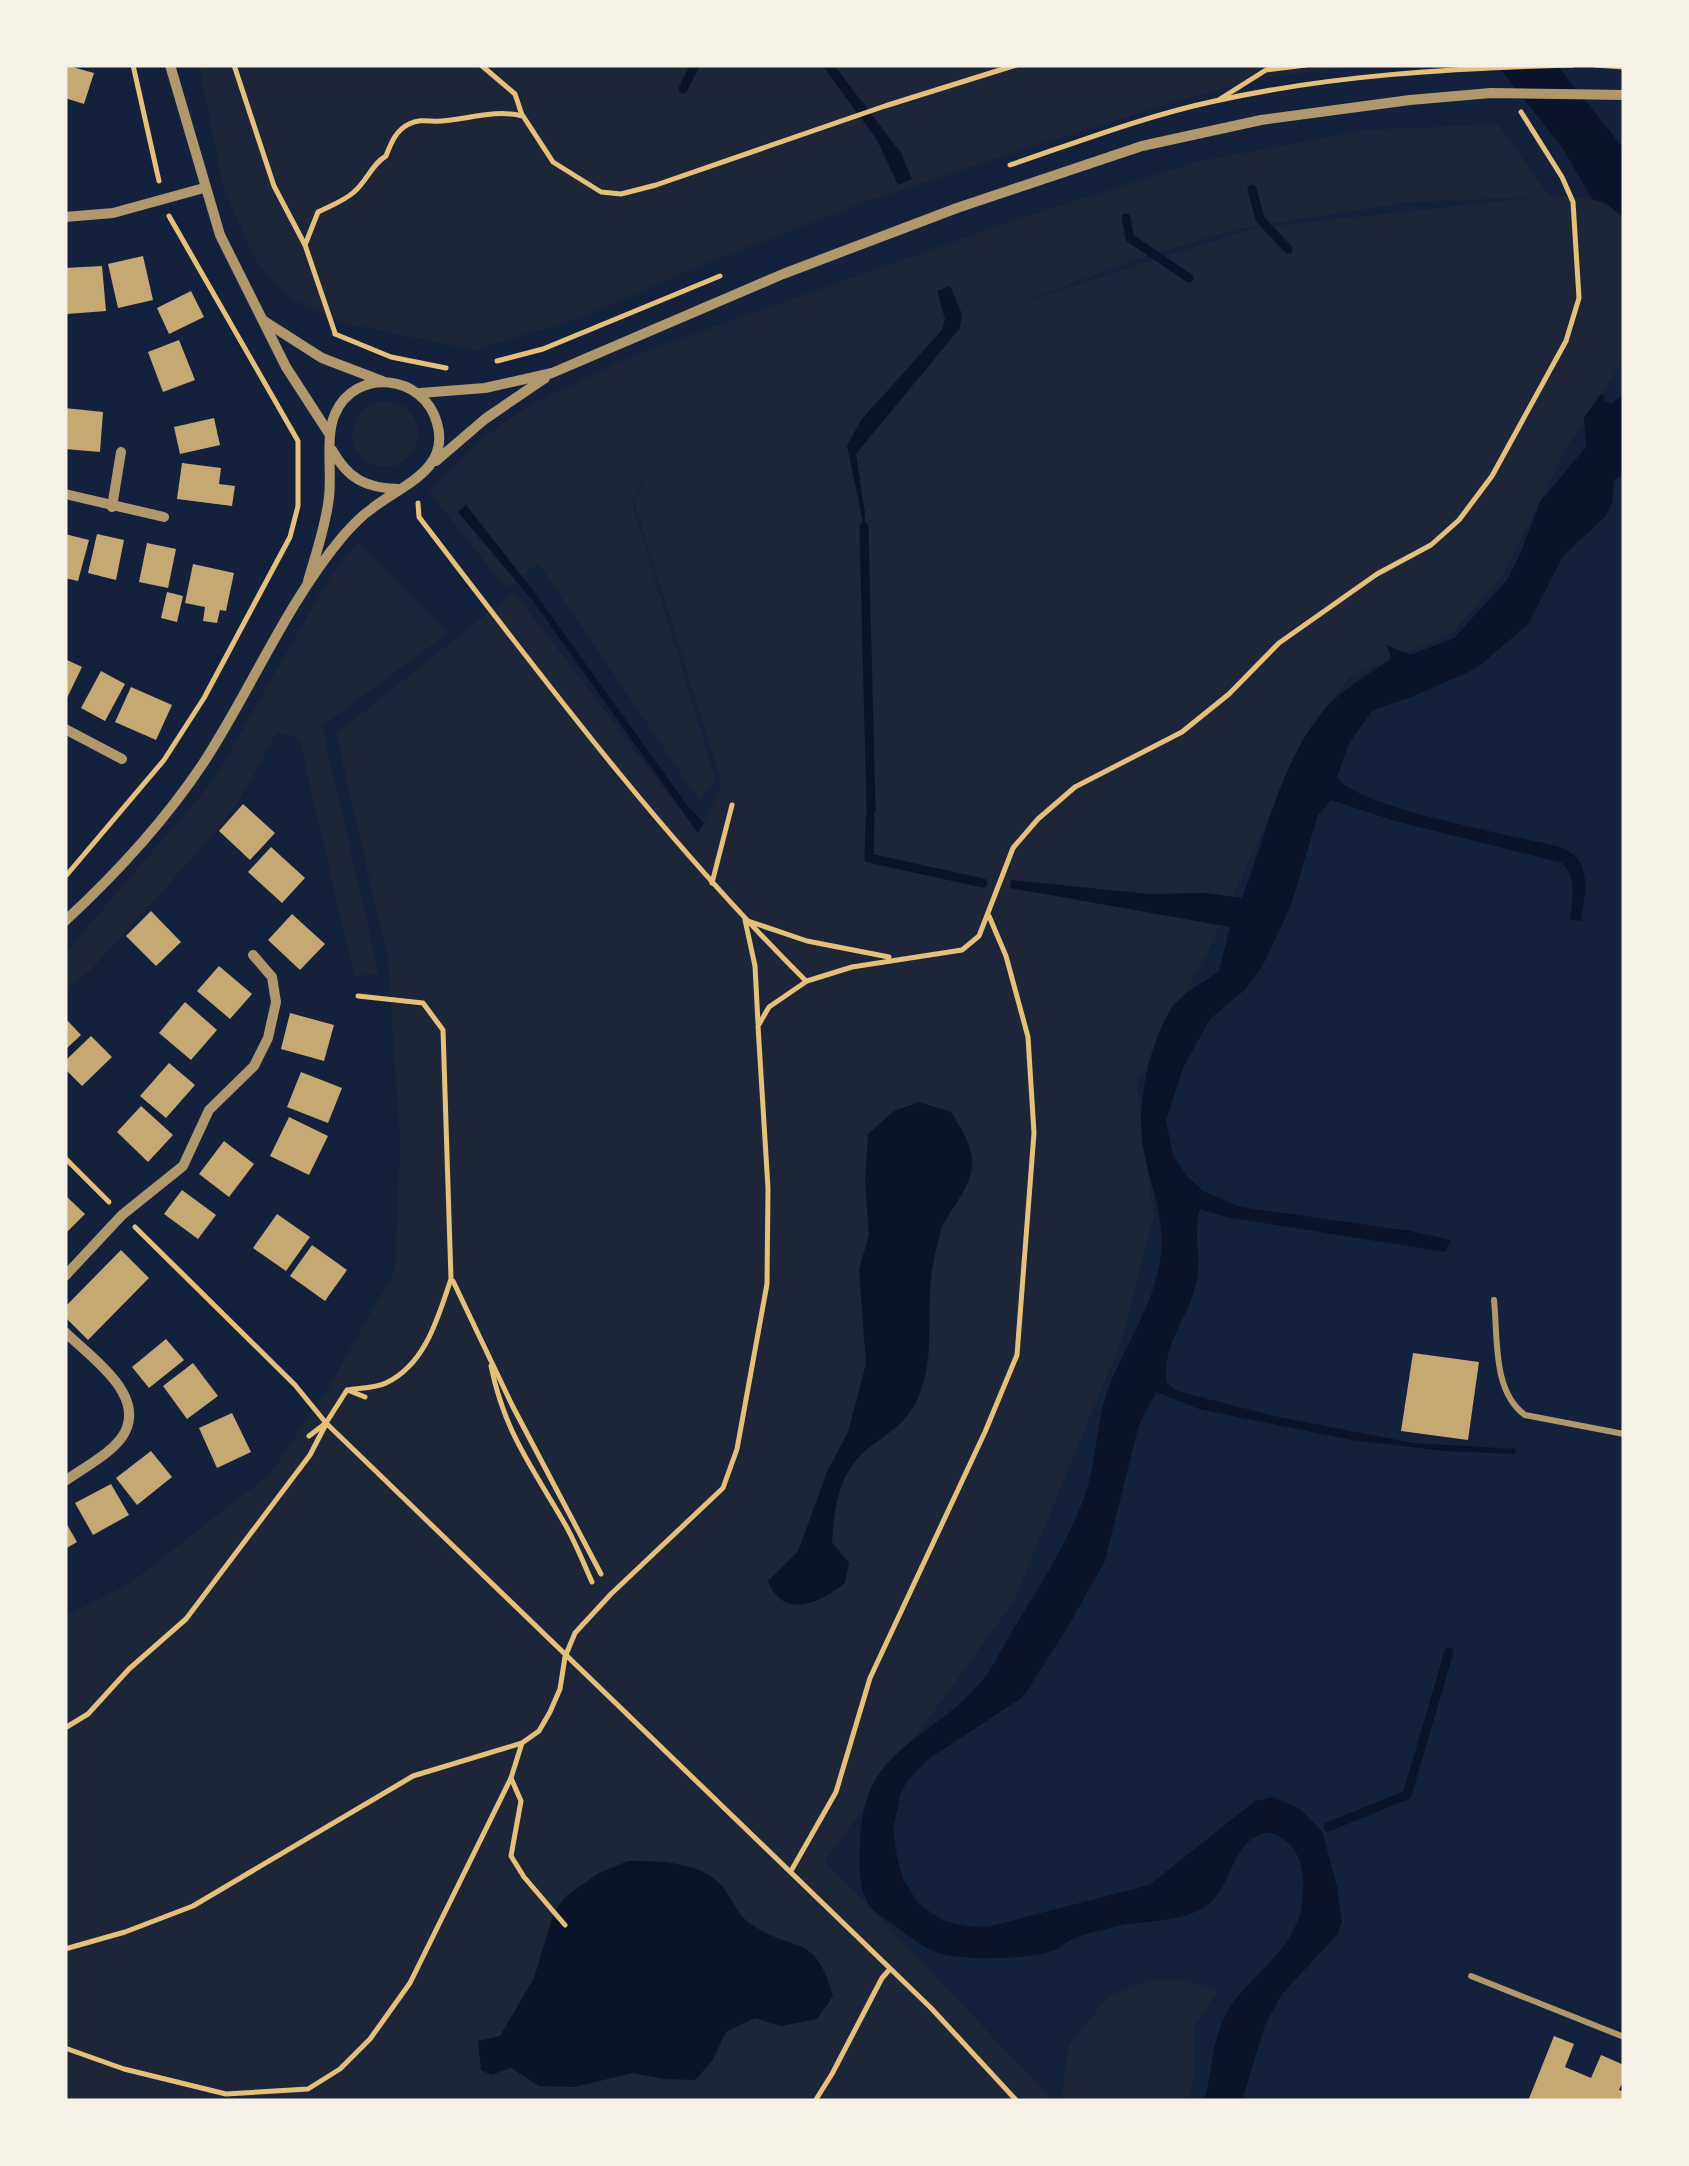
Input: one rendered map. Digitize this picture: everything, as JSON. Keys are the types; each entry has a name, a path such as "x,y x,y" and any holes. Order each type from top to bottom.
{"street":[{"path":"170,65 220,235 286,367 330,434 329,501 307,585"},
{"path":"420,393 485,388 552,373 783,274 956,208 1142,146 1261,120 1491,94 1624,95"},
{"path":"65,217 113,213 204,188"},
{"path":"263,320 322,358 382,381 402,383 420,393 433,409 439,427 432,465"},
{"path":"65,921 108,881 204,762 307,585 344,535 370,510 418,480 485,418 552,373"},
{"path":"330,434 342,401 356,389 382,381"},
{"path":"332,449 342,468 360,483 399,490"},
{"path":"112,507 121,452"},
{"path":"65,494 164,517"},
{"path":"65,729 122,760"},
{"path":"65,1276 122,1215 183,1166 209,1110 254,1066 268,1038 276,1002 272,977 253,954"},
{"path":"65,1332 122,1390 131,1412 125,1434 65,1482"}],"lane":[{"path":"1494,1300 1503,1386 1513,1407 1525,1415 1624,1434"},
{"path":"1471,1976 1624,2037"}],"path":[{"path":"65,878 154,772 204,698 290,538 298,506 298,442 173,228 162,200 133,65"},
{"path":"234,65 274,186 305,245 335,334"},
{"path":"482,65 515,94 523,116 554,162 601,192 622,194 1016,65"},
{"path":"1217,100 1266,70 1306,65"},
{"path":"1488,65 1498,80"},
{"path":"1480,68 1573,65"},
{"path":"1595,65 1624,67"},
{"path":"758,1026 769,1007 808,982 852,967 962,950 979,936 990,916 1013,848 1038,819 1075,788 1182,732 1294,632 1364,582 1431,545 1459,520 1492,476 1566,341 1579,298 1573,202 1562,177 1518,108"},
{"path":"305,245 318,212 352,195 377,161 386,156 393,138 406,125 506,112 523,116"},
{"path":"418,480 419,516 527,661 745,920 808,982"},
{"path":"712,882 732,805"},
{"path":"791,1871 836,1792 870,1678 1017,1355 1034,1133 1028,1037 1006,956 990,916"},
{"path":"745,920 807,941 896,958"},
{"path":"65,1949 193,1906 413,1776 522,1743 538,1731 550,1712 560,1689 564,1657 575,1633 723,1488 737,1449 768,1284 768,1188 755,966 745,920"},
{"path":"65,1728 88,1714 129,1669 186,1619 320,1440 326,1422 347,1390 384,1385 417,1360 439,1315 451,1278 442,1030 423,1003 358,996"},
{"path":"65,1158 564,1657 931,2008 1017,2101"},
{"path":"451,1278 601,1574"},
{"path":"489,1358 499,1405 523,1456 569,1530 592,1582"},
{"path":"347,1390 366,1396"},
{"path":"309,1436 326,1422"},
{"path":"65,2048 124,2069 226,2094 308,2090 340,2069 370,2039 410,1983 511,1778 522,1743"},
{"path":"511,1778 521,1801 511,1856 524,1878 566,1925"},
{"path":"815,2101 890,1969"},
{"path":"263,2101 264,2093"}],"shaded area":[{"path":"199,65 1366,65 1271,77 1198,95 1025,149 865,202 692,269 578,319 475,350 343,323 291,299 279,288 256,261 224,190"},
{"path":"822,65 834,65 901,153 912,179 898,185 877,140"},
{"path":"1497,65 1557,65 1624,149 1624,218 1605,202 1593,200 1561,146"},
{"path":"1498,124 1549,196 1590,199 1617,213 1624,220 1624,359 1567,447 1504,573 1451,634 1351,676 1308,731 1210,947 1137,1082 1154,1217 1121,1342 1014,1601 825,1861 1053,2100 65,2101 65,1616 129,1584 270,1474 329,1387 395,1270 400,1143 388,960 336,734 514,592 698,833 722,785 634,502 665,434 632,503 716,780 699,800 539,564 505,587 429,492 484,437 531,404 637,354 1009,222 1196,162 1364,130","holes":["1539,197 1255,228 1013,305 1140,258 1237,229 1410,202"]},
{"path":"950,286 962,314 960,328 856,454 864,527 847,446 861,420 942,330 945,319 937,291"},
{"path":"1601,394 1604,401 1612,403 1624,394 1624,473 1614,481 1606,516 1563,556 1528,624 1477,668 1373,710 1349,743 1337,777 1368,797 1393,806 1568,851 1579,861 1585,877 1581,921 1570,920 1572,883 1562,863 1395,821 1331,800 1318,815 1291,905 1264,963 1246,989 1210,1019 1183,1068 1166,1120 1173,1155 1187,1176 1203,1191 1241,1207 1451,1240 1445,1252 1226,1217 1200,1209 1197,1279 1168,1356 1167,1383 1177,1391 1274,1416 1413,1443 1516,1449 1515,1454 1351,1440 1199,1409 1156,1392 1139,1425 1105,1561 1066,1630 1023,1697 930,1758 907,1781 900,1796 893,1830 904,1881 919,1904 942,1920 965,1926 987,1927 1149,1885 1255,1801 1273,1797 1300,1809 1322,1831 1337,1886 1342,1922 1337,1935 1282,1994 1265,2025 1242,2101 1204,2101 1215,2045 1227,2012 1289,1938 1301,1909 1302,1868 1294,1849 1278,1836 1266,1833 1251,1840 1237,1857 1221,1889 1196,1911 1117,1926 1078,1937 1046,1953 1016,1957 965,1957 928,1949 868,1904 860,1879 863,1812 872,1787 900,1750 960,1703 985,1677 1052,1565 1084,1498 1106,1396 1147,1305 1161,1254 1159,1212 1141,1130 1150,1059 1169,1012 1185,994 1219,971 1230,927 1010,888 1011,880 1149,894 1205,893 1242,898 1283,782 1317,719 1341,694 1391,658 1387,645 1410,655 1454,638 1507,580 1540,502 1586,447 1584,417"},
{"path":"385,401 408,411 418,434 408,457 385,467 362,457 352,434 362,411"},
{"path":"466,505 704,823 698,833 533,601 458,512"},
{"path":"358,541 448,633 322,726 379,974 354,976 299,738 277,732 236,806 205,844 89,972 65,989 65,953 213,781 330,577"},
{"path":"919,1102 951,1112 972,1161 969,1180 941,1230 937,1245 931,1278 927,1369 915,1404 906,1417 861,1455 841,1489 832,1542 849,1563 845,1583 825,1597 792,1604 783,1601 768,1581 798,1551 827,1472 848,1432 866,1364 859,1269 869,1235 865,1182 868,1134 894,1111"},
{"path":"628,1861 679,1864 704,1872 723,1887 738,1912 751,1924 811,1953 819,1962 833,1996 817,2019 781,2026 755,2018 726,2032 712,2061 695,2080 633,2073 574,2087 539,2086 511,2068 491,2075 481,2070 478,2041 500,2036 534,1978 554,1912 566,1896 599,1873"},
{"path":"1148,1980 1187,1980 1217,1992 1194,2027 1194,2076 1189,2101 1061,2101 1069,2045 1107,1998"}],"building":[{"path":"65,65 94,73 84,104 65,98"},
{"path":"143,256 153,300 118,308 108,264"},
{"path":"102,266 106,311 67,314 65,268"},
{"path":"191,291 204,317 169,334 157,308"},
{"path":"179,340 195,380 163,392 148,352"},
{"path":"65,408 103,412 100,452 65,449"},
{"path":"214,418 220,445 180,454 174,427"},
{"path":"182,463 221,468 219,484 235,486 232,506 177,499"},
{"path":"65,534 89,540 78,581 65,578"},
{"path":"97,534 124,540 116,580 88,573"},
{"path":"147,543 176,549 168,588 139,582"},
{"path":"193,564 234,573 226,611 220,610 217,623 203,621 205,607 185,603"},
{"path":"167,592 183,596 177,622 161,618"},
{"path":"65,659 82,667 65,702"},
{"path":"101,671 125,684 105,721 81,708"},
{"path":"131,687 172,705 156,740 115,722"},
{"path":"243,804 275,833 250,860 219,831"},
{"path":"271,847 305,878 282,903 248,872"},
{"path":"151,911 181,942 156,966 126,936"},
{"path":"292,914 325,944 300,970 268,940"},
{"path":"219,966 252,994 230,1019 197,991"},
{"path":"185,1002 217,1030 191,1060 159,1033"},
{"path":"290,1013 334,1025 324,1061 281,1049"},
{"path":"65,1018 81,1035 65,1050"},
{"path":"91,1036 112,1057 82,1086 65,1069 65,1061"},
{"path":"169,1063 195,1085 166,1118 140,1096"},
{"path":"301,1072 342,1088 328,1123 287,1107"},
{"path":"141,1106 173,1135 148,1162 117,1132"},
{"path":"289,1117 328,1136 309,1175 270,1156"},
{"path":"224,1141 254,1164 229,1197 199,1174"},
{"path":"182,1190 216,1215 198,1239 164,1214"},
{"path":"65,1195 85,1214 65,1234"},
{"path":"277,1214 310,1237 286,1271 253,1248"},
{"path":"312,1245 347,1270 325,1301 290,1276"},
{"path":"121,1250 149,1278 88,1340 65,1317 65,1307"},
{"path":"166,1339 184,1360 149,1388 132,1367"},
{"path":"1413,1353 1479,1362 1468,1440 1401,1431"},
{"path":"193,1363 218,1396 187,1419 163,1386"},
{"path":"232,1413 251,1452 217,1468 199,1428"},
{"path":"151,1451 172,1477 137,1505 116,1478"},
{"path":"111,1484 129,1515 93,1535 75,1503"},
{"path":"65,1521 77,1542 65,1549"},
{"path":"1554,2036 1574,2044 1565,2067 1591,2078 1601,2055 1624,2065 1619,2090 1624,2092 1624,2101 1528,2101"}],"waterway":[{"path":"683,89 695,65"},
{"path":"1252,189 1260,219 1288,249"},
{"path":"1126,218 1130,238 1189,278"},
{"path":"864,527 871,810"},
{"path":"870,817 869,858 983,883"},
{"path":"1328,1827 1407,1795 1449,1652"}]}
